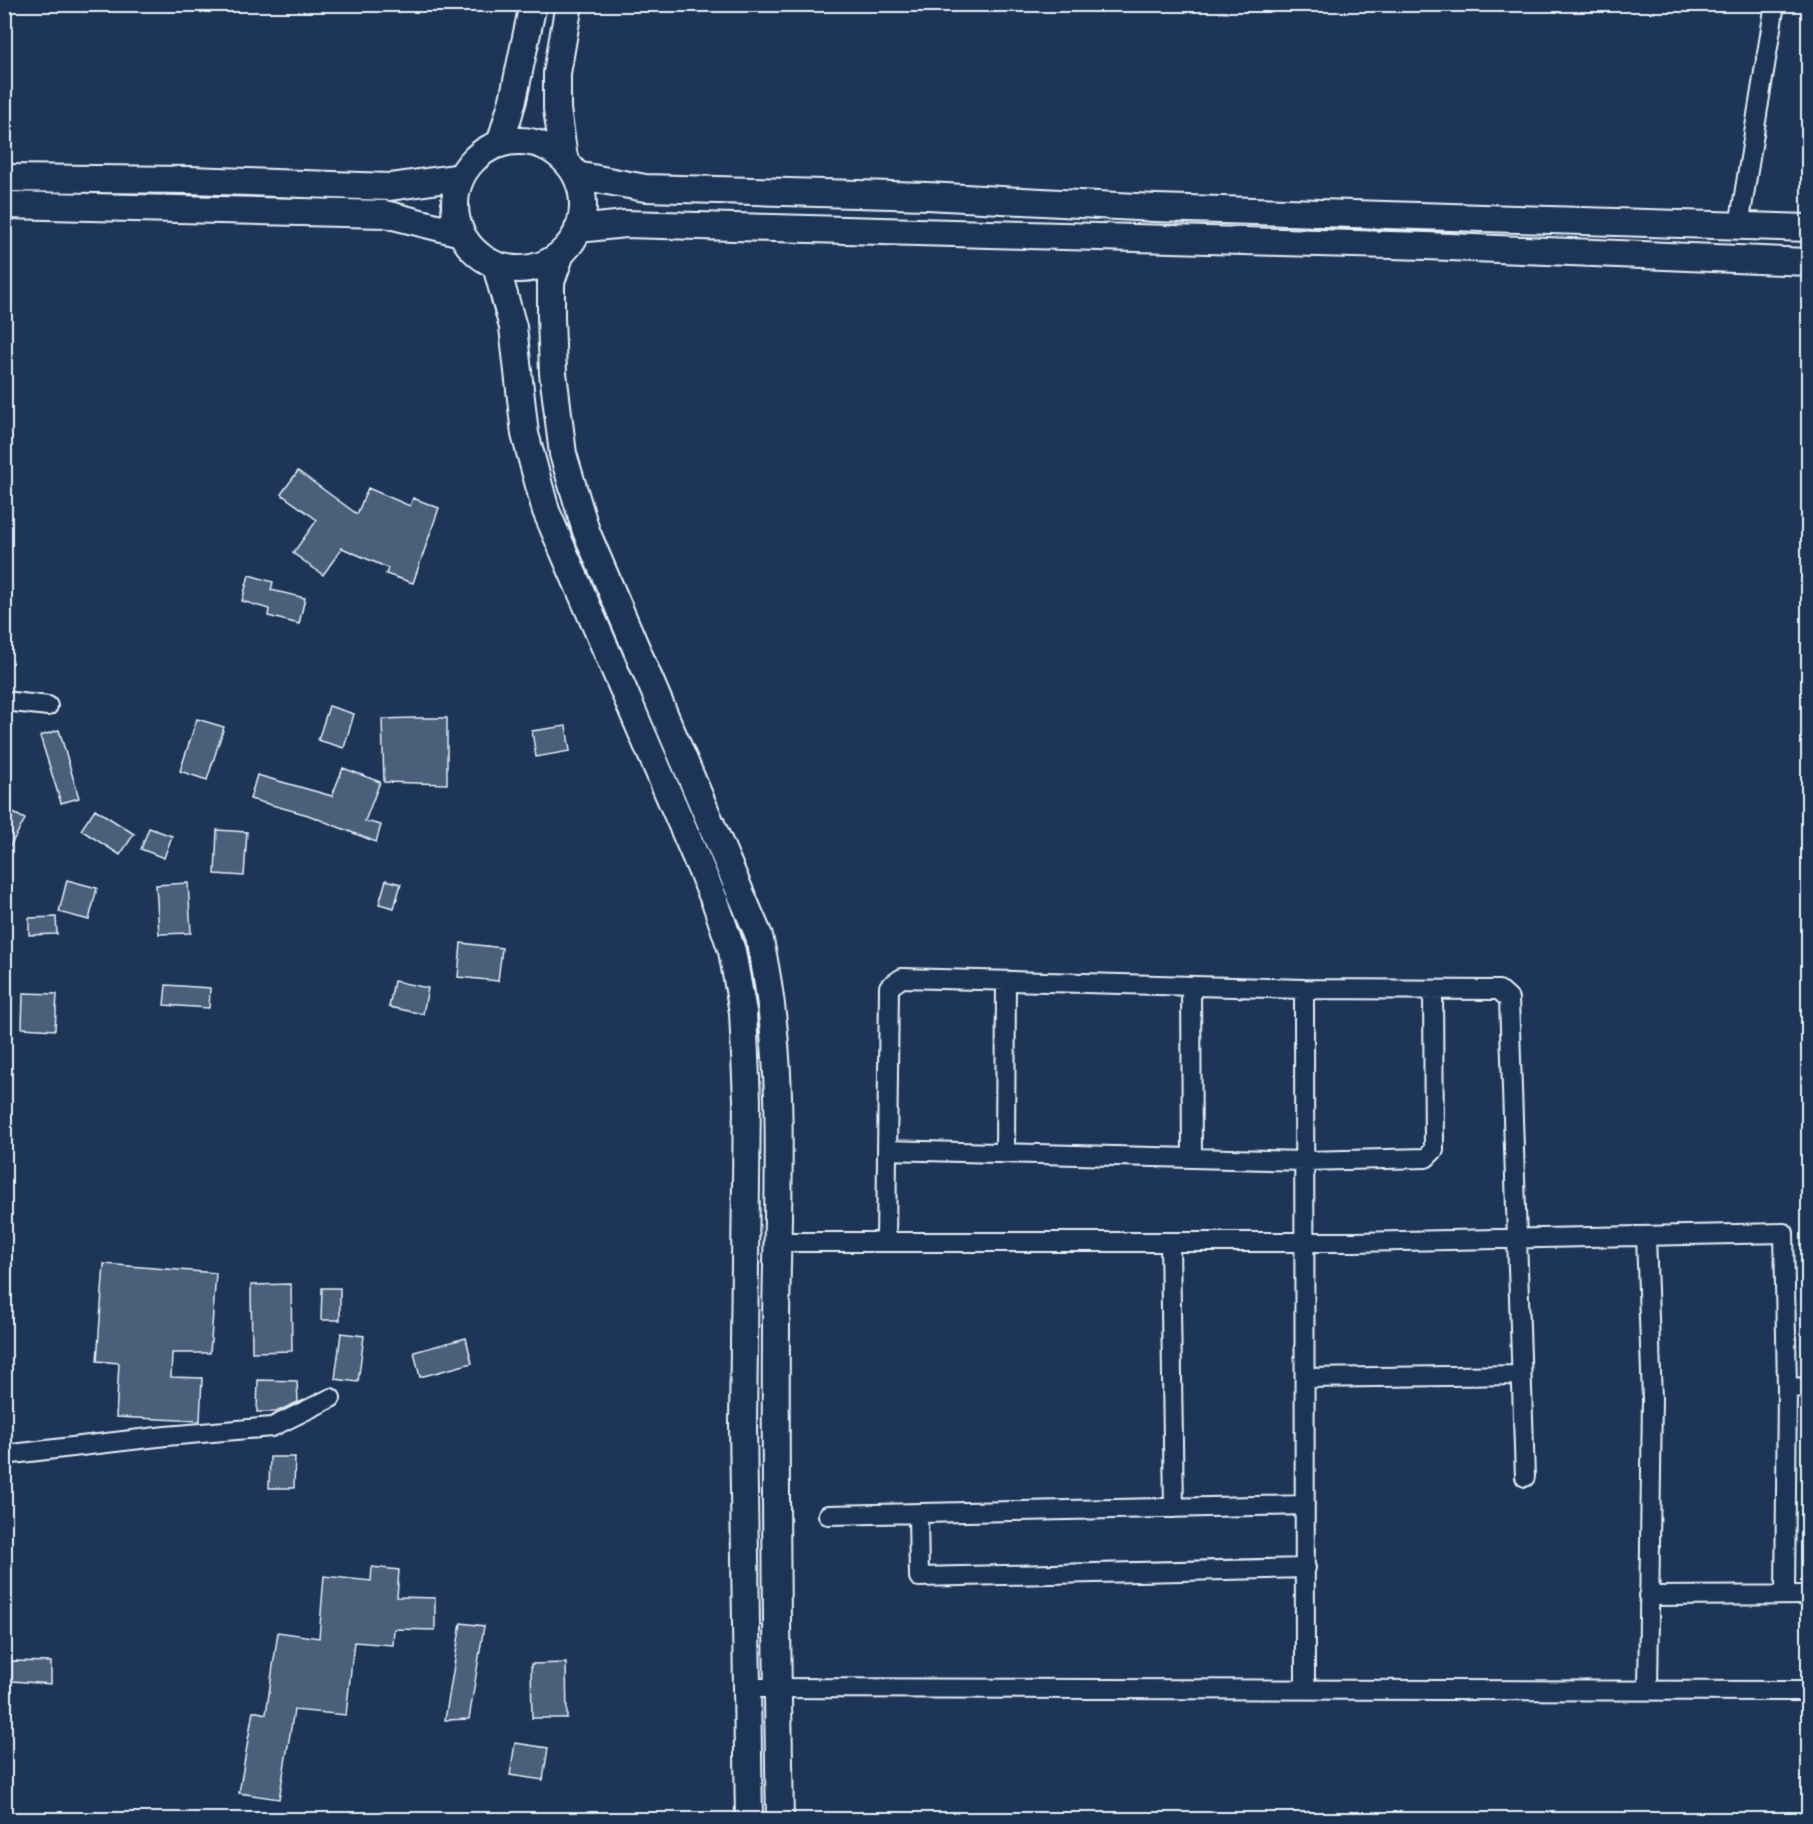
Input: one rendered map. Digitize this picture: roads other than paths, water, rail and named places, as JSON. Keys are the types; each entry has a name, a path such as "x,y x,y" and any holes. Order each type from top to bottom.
{"main road":[{"path":"500,144 516,89 533,4"},
{"path":"569,4 557,73 557,108 570,166 583,196 582,218 574,239 560,255 540,266 518,270 496,266 470,247 461,233 456,214 456,195 461,177 473,160 489,148 500,144 528,141 547,147 570,166 656,189 927,196 1155,208 1809,228"},
{"path":"4,178 189,180 390,187 461,177"},
{"path":"4,205 385,214 461,233"},
{"path":"578,229 625,224 1426,246 1809,262"},
{"path":"560,255 551,282 551,328 553,373 566,465 586,531 759,936 771,996 778,1086 775,1485 780,1820"},
{"path":"496,266 513,327 525,434 546,511 716,904 732,951 743,1012 747,1100 743,1426 749,1820"}],"street":[{"path":"1739,226 1774,4"},
{"path":"4,701 48,706"},
{"path":"886,1242 889,987 902,978 1304,989 1499,990 1509,999 1525,1477"},
{"path":"1005,1153 1006,981"},
{"path":"1191,986 1192,1158"},
{"path":"1304,989 1305,1688"},
{"path":"887,1150 1305,1161 1426,1158 1434,1150 1433,990"},
{"path":"776,1242 1305,1242 1784,1233 1787,1388 1785,1595"},
{"path":"1646,1237 1653,1399 1648,1690"},
{"path":"1170,1242 1174,1508"},
{"path":"1305,1378 1521,1375"},
{"path":"1787,1388 1809,1388"},
{"path":"4,1455 166,1436 272,1427 331,1398"},
{"path":"828,1515 1305,1505"},
{"path":"918,1513 919,1577 1306,1568"},
{"path":"1648,1596 1809,1595"},
{"path":"747,1688 1809,1690"}]}
